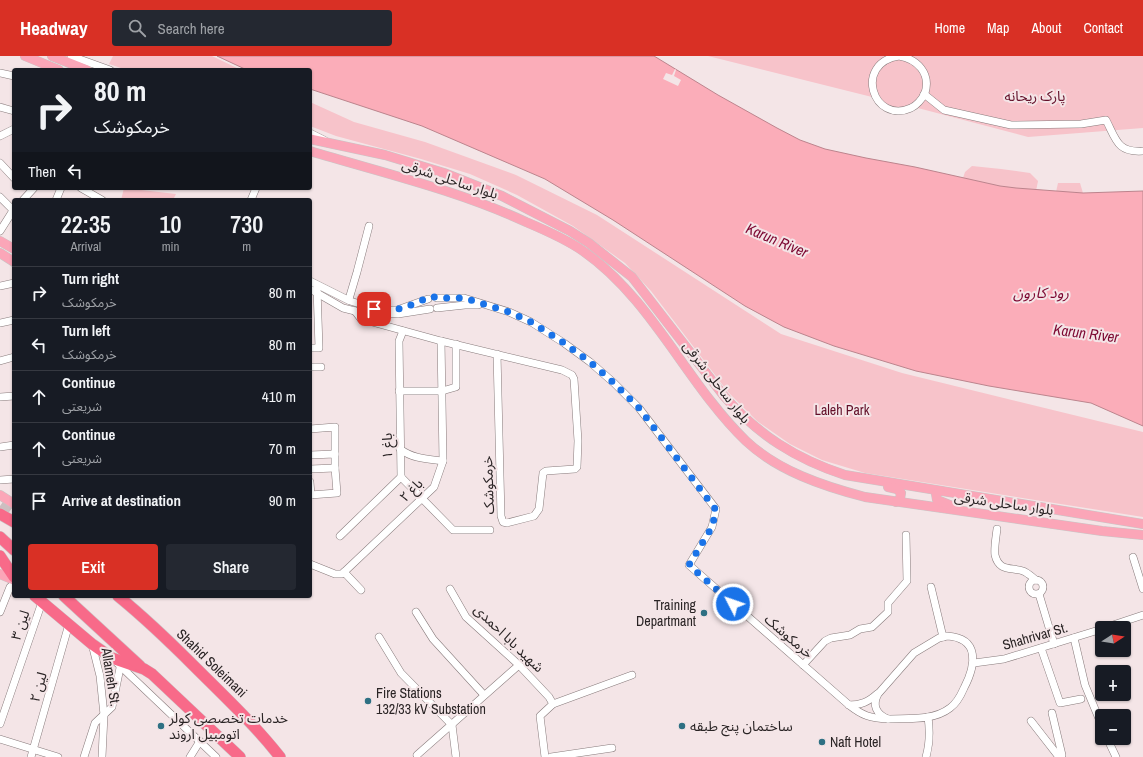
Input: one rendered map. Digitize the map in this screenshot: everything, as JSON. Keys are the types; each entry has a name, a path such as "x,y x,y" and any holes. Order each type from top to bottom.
{"highway":[{"path":"0,514 12,521"},
{"path":"0,537 12,548"},
{"path":"0,556 12,574"},
{"path":"66,598 144,670"},
{"name":"Shahid Soleimani","path":"123,598 257,728 280,757"},
{"path":"38,599 92,644 118,662 152,674 222,742 240,757"},
{"path":"257,728 261,741 272,757"},
{"path":"222,742 244,757"}],"main road":[{"path":"25,56 54,68"},
{"path":"52,56 82,68"},
{"name":"بلوار ساحلی شرقی","path":"312,139 384,155 444,172 495,192 570,231 632,277 739,414 757,430 777,444 825,469 845,475 1143,524"},
{"path":"331,143 345,150 367,155 370,162 365,168"},
{"name":"بلوار ساحلی شرقی","path":"312,153 438,188 496,208 545,230 583,251 613,275 633,296 714,404 747,441 767,457 788,470 839,491 864,498 1102,531 1143,535"},
{"path":"384,155 382,166 388,174"},
{"path":"0,241 12,248"},
{"path":"0,253 12,261"},
{"path":"845,475 861,483 900,490 900,499 896,502"},
{"path":"940,491 936,494 937,500 968,512"},
{"path":"0,495 12,503"},
{"path":"0,574 12,579"}],"street":[{"path":"71,56 103,68"},
{"path":"899,56 907,57 915,61 925,76 926,85 924,94 914,107 897,111 885,107 876,98 872,91 871,82 877,67 883,61 890,57 899,56"},
{"path":"0,73 12,76"},
{"path":"924,94 944,110 1011,124 1081,124 1106,120 1119,145 1132,152 1143,151"},
{"path":"0,107 12,110"},
{"path":"0,136 12,130"},
{"path":"312,134 331,143"},
{"path":"0,163 12,176"},
{"path":"0,197 12,209"},
{"path":"0,231 12,212"},
{"path":"344,308 350,305 348,300 369,226"},
{"path":"312,282 374,311 398,314 433,308 486,305"},
{"path":"0,286 12,283"},
{"path":"312,348 320,348 313,290 318,284"},
{"path":"313,290 344,308 354,311 398,310 428,299 432,296 437,298 464,298 486,305"},
{"path":"433,308 440,303 437,298"},
{"path":"428,299 426,304 433,308"},
{"name":"خرمکوشک","path":"486,305 509,312 531,322 564,343 590,362 639,408 716,510 712,527 689,565 860,714 874,718 888,719 928,717 940,714 951,707 960,696 974,663"},
{"name":"خرمکوشک","path":"354,311 361,319 440,341 456,344 567,371 572,375 574,379 578,441 577,466 575,469 546,471 543,474 539,508 534,516 507,523 503,522 502,516 497,354"},
{"path":"0,324 12,321"},
{"name":"باغ ۱","path":"340,536 401,477 399,341 403,331"},
{"name":"باغ ۲","path":"344,572 434,487 443,461 440,341"},
{"path":"399,392 442,391 456,387 456,344"},
{"path":"0,360 12,357"},
{"path":"312,367 321,367"},
{"path":"0,398 12,396"},
{"path":"312,429 335,428 337,493 312,495"},
{"path":"0,447 12,445"},
{"path":"400,449 415,457 443,461"},
{"path":"312,455 335,454"},
{"path":"312,469 336,468"},
{"path":"401,477 453,530 490,530"},
{"path":"0,480 12,479"},
{"path":"996,530 995,555 1000,564 1004,568 1023,571 1036,580 1030,584 1030,589 1032,593 1039,594 1054,644"},
{"path":"803,665 825,641 831,638 850,635 860,629 872,627 888,612 888,602 907,581 906,536"},
{"path":"1133,557 1143,589"},
{"path":"312,565 335,574 344,572 361,590"},
{"path":"0,612 10,587 12,586"},
{"path":"930,587 943,637"},
{"name":"شهید بابا احمدی","path":"450,589 466,617 519,664 549,697 553,704"},
{"name":"لین ۳","path":"0,724 38,599"},
{"path":"416,612 433,639 484,695"},
{"name":"Shahrivar St.","path":"1125,621 1143,615"},
{"name":"لین ۲","path":"33,753 69,624"},
{"name":"Shahrivar St.","path":"974,663 1004,659 1095,631"},
{"path":"849,705 860,705 870,701 914,653 938,638 956,636 964,640 970,646 974,663"},
{"path":"379,637 401,673 452,725 456,757"},
{"path":"1074,638 1085,685 1095,709"},
{"name":"Allameh St.","path":"92,644 100,676 104,716 102,757"},
{"path":"1041,648 1060,704 1081,699"},
{"path":"118,662 216,757"},
{"name":"Allameh St.","path":"104,716 112,707 118,662"},
{"path":"417,755 519,664"},
{"path":"545,757 540,716 553,704 632,675"},
{"path":"878,694 875,703 877,712 888,719"},
{"path":"1052,713 1062,755 1060,757"},
{"path":"84,757 95,723 104,716"},
{"path":"926,757 930,728 928,717"},
{"path":"1031,721 1060,757"},
{"path":"0,739 33,753 58,757"},
{"path":"190,757 200,741"},
{"path":"1110,745 1116,757"},
{"path":"552,757 612,748"}],"green space":[{"path":"113,56 212,56 237,68 121,68 109,64"},
{"name":"پارک ریحانه","path":"708,56 1143,56 1143,128 1028,137 914,107 887,111 876,98"},
{"name":"Laleh Park","path":"312,103 354,122 425,142 516,175 597,215 781,334 902,373 1143,432 1143,517 865,473 822,460 790,444 757,421 728,392 651,291 625,263 573,226 517,195 470,174 336,136 312,127"},
{"path":"972,166 1030,173 1038,181 1036,191 1000,186 963,178 965,172"},
{"path":"1058,183 1080,183 1083,193 1056,192"},
{"path":"124,190 141,190 176,194 174,198 122,198"}],"water":[{"name":"رود کارون","path":"217,56 654,56 718,95 777,128 800,140 825,149 1000,186 1083,193 1143,191 1143,426 1091,403 989,386 916,371 834,346 784,327 745,306 613,220 545,179 422,126 312,90 312,68 243,68"}],"pier":[{"path":"675,69 674,76 681,80 678,86 663,79 666,73 672,75"}],"tunnel":[{"path":"0,506 12,515"}],"place":[{"name":"Training Departmant","path":"704,613"},
{"name":"Fire Stations 132/33 kV Substation","path":"368,701"},
{"name":"خدمات تخصصی کولر اتومبیل اروند","path":"161,726"},
{"name":"ساختمان پنج طبقه","path":"682,726"},
{"name":"Naft Hotel","path":"822,742"}],"route":[{"path":"374,309 387,311 398,310 428,299 432,296 437,298 464,298 509,312 531,322 590,362 639,408 716,510 712,527 689,565 733,604"}],"water label":[{"name":"Karun River","path":"777,240"},
{"name":"Karun River","path":"1086,333"}]}
